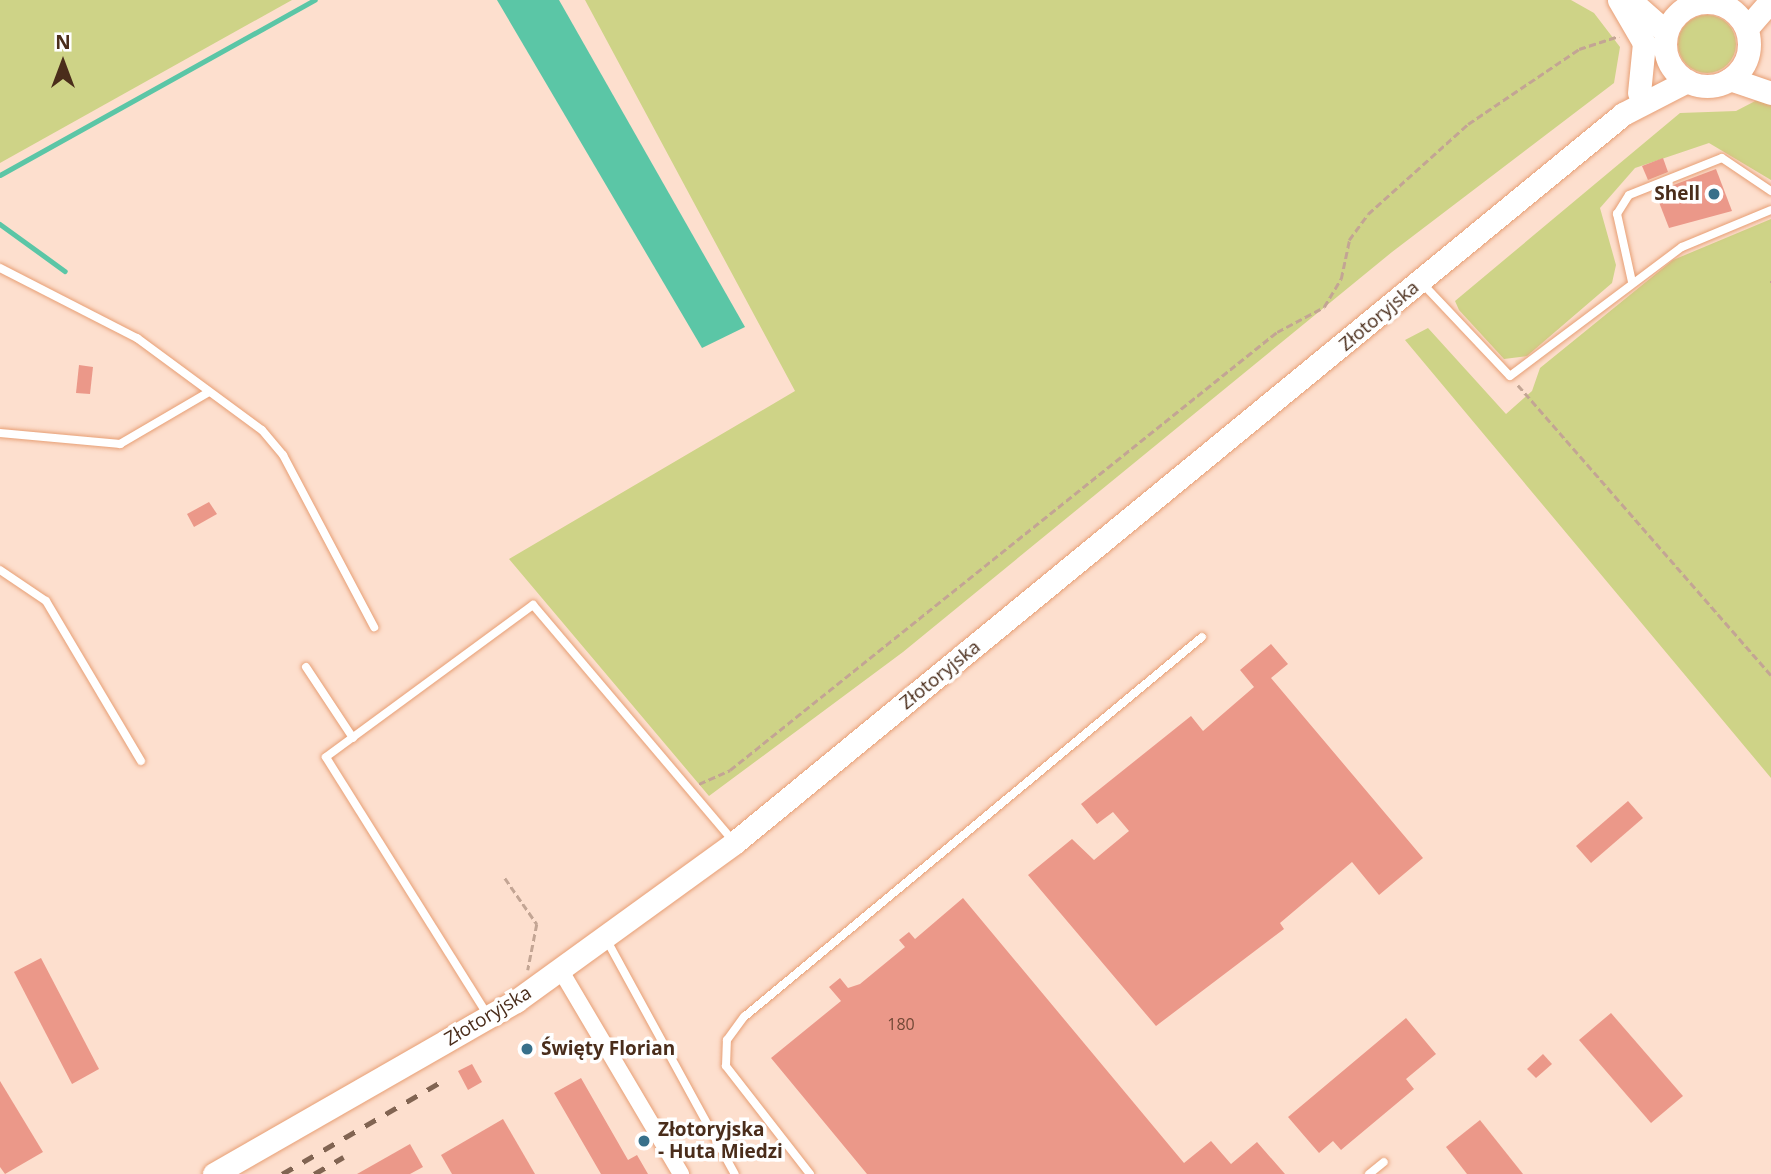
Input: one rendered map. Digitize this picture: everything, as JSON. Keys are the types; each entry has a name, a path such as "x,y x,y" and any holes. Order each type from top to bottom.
{"main road":[{"path":"1619,0 1644,43 1639,93"},
{"path":"1630,0 1667,44 1687,81 1706,86 1730,79 1771,93"},
{"path":"1653,0 1686,7 1706,1 1738,4 1747,28 1748,53 1730,79"},
{"path":"1747,28 1771,0"},
{"path":"1667,44 1686,7"},
{"name":"Złotoryjska","path":"1623,114 1639,93 1667,44"},
{"path":"1748,53 1771,76"},
{"name":"Złotoryjska","path":"214,1174 489,1017 561,971 734,843 1623,114 1687,81"}],"street":[{"path":"561,971 681,1174"}],"lane":[{"path":"1632,282 1617,214 1629,195 1722,158 1771,191"},
{"path":"1421,282 1510,376 1682,247 1771,210"},
{"path":"0,268 137,338 262,430 283,455 374,627"},
{"path":"0,433 120,444 209,392"},
{"path":"0,570 46,601 141,761"},
{"path":"489,1017 326,757 533,605 734,843"},
{"path":"806,1173 726,1066 727,1040 755,1009 1202,637"},
{"path":"306,667 353,738"},
{"path":"605,936 735,1174"},
{"path":"1369,1174 1384,1162"}],"path":[{"path":"692,791 730,770 846,679 1277,332 1324,307 1341,278 1349,240 1368,214 1468,124 1579,49 1626,34"},
{"path":"1510,376 1771,676"},
{"path":"505,878 537,924 524,964 530,973"},
{"path":"730,1146 759,1127"}],"green space":[{"path":"0,0 292,0 0,163"},
{"path":"585,0 1571,0 1594,13 1620,47 1614,83 1392,252 903,652 709,796 509,559 795,391"},
{"path":"1701,15 1713,15 1728,23 1736,38 1736,50 1728,65 1713,73 1701,73 1686,65 1678,50 1678,38 1686,23"},
{"path":"1761,98 1771,101 1771,180 1709,143 1635,168 1600,208 1616,265 1612,283 1527,356 1504,359 1459,310 1455,301 1680,113 1736,111"},
{"path":"1771,219 1771,778 1405,340 1428,328 1506,414 1532,391 1540,368 1673,260"}],"water":[{"path":"497,0 559,0 745,327 702,348"}],"building":[{"path":"1663,158 1668,172 1648,180 1642,166"},
{"path":"1716,169 1732,211 1669,228 1655,192"},
{"path":"79,365 93,367 90,394 76,393"},
{"path":"209,502 217,514 194,527 187,514"},
{"path":"1271,644 1288,664 1271,678 1423,858 1379,895 1352,862 1280,923 1284,929 1156,1026 1028,875 1072,839 1094,860 1129,831 1113,812 1097,824 1081,804 1191,716 1203,731 1254,687 1240,670"},
{"path":"1628,801 1643,818 1591,863 1576,846"},
{"path":"963,898 1184,1163 1211,1141 1231,1164 1257,1142 1285,1174 867,1174 771,1058 841,1001 829,987 840,978 848,988 860,984 905,947 899,940 909,932 915,939"},
{"path":"41,958 99,1069 72,1084 14,972"},
{"path":"1611,1013 1683,1096 1651,1123 1579,1040"},
{"path":"1406,1018 1436,1054 1406,1079 1414,1089 1341,1150 1333,1141 1319,1153 1288,1117"},
{"path":"1543,1054 1552,1064 1536,1078 1527,1069"},
{"path":"472,1064 482,1082 468,1090 458,1071"},
{"path":"581,1078 628,1160 637,1155 648,1174 601,1174 554,1093"},
{"path":"0,1081 43,1152 5,1174 0,1167"},
{"path":"503,1119 535,1174 452,1174 441,1155"},
{"path":"1480,1120 1523,1174 1467,1174 1446,1147"},
{"path":"410,1144 423,1167 410,1174 357,1174"}],"waterway":[{"path":"0,175 315,0"},
{"path":"0,224 65,271"}],"railway":[{"path":"282,1174 441,1082"},
{"path":"314,1174 344,1157"}],"place":[{"name":"Shell","path":"1714,194"},
{"name":"Święty Florian","path":"527,1049"},
{"name":"Złotoryjska - Huta Miedzi","path":"644,1141"}]}
